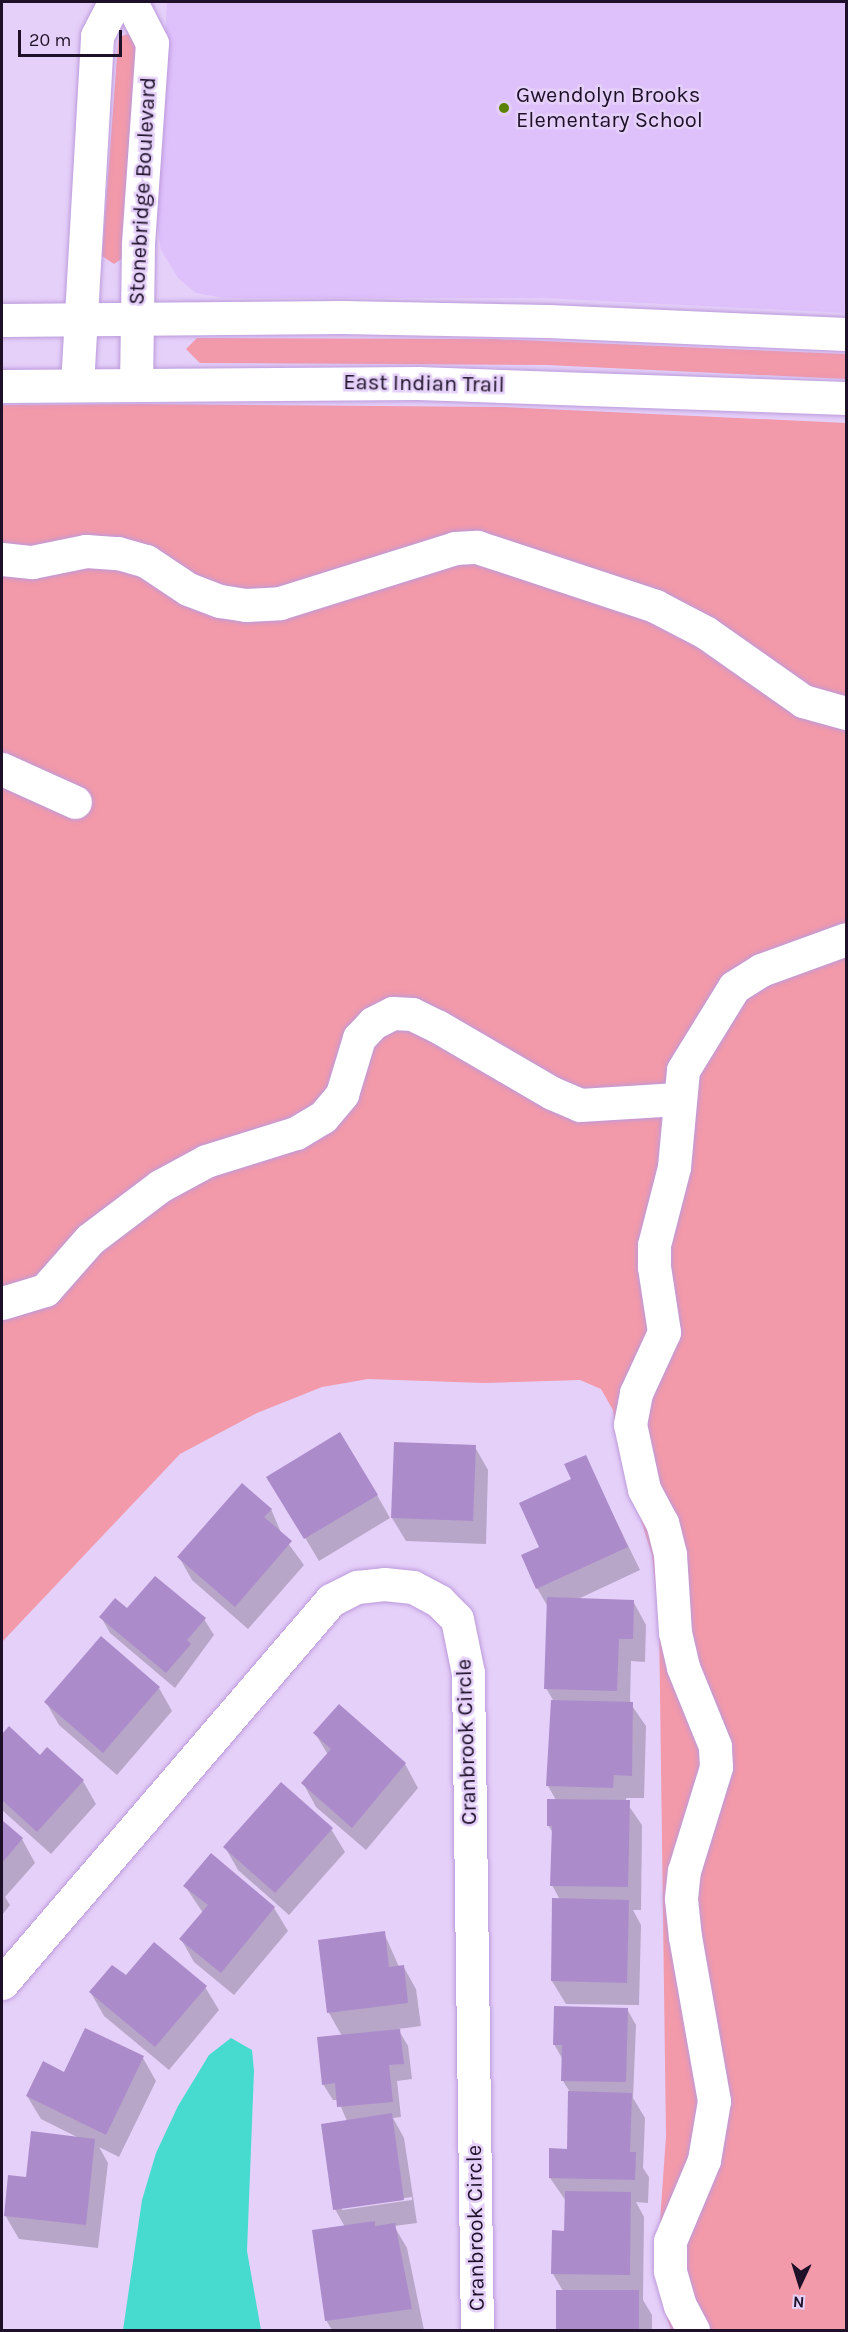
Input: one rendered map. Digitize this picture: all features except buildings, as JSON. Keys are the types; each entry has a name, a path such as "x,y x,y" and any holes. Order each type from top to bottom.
{"street":[{"path":"77,385 97,36 114,2"},
{"name":"Stonebridge Boulevard","path":"131,2 152,42 136,319 136,385"},
{"path":"2,320 548,321 846,334"},
{"name":"East Indian Trail","path":"2,386 418,383 846,398"},
{"path":"2,558 32,562 86,551 118,553 146,561 188,589 220,601 246,605 280,603 454,548 477,547 655,606 705,632 803,701 846,713"},
{"path":"2,769 75,802"},
{"path":"693,2331 680,2306 670,2270 670,2241 705,2160 714,2101 684,1937 681,1898 684,1871 716,1767 715,1746 683,1667 675,1632 670,1554 662,1522 644,1490 630,1424 636,1393 664,1332 654,1267 654,1245 674,1167 678,1099 684,1068 734,987 761,970 846,939"},
{"path":"2,1303 45,1290 90,1239 160,1186 206,1161 296,1133 323,1117 342,1094 359,1038 373,1023 393,1013 412,1014 437,1026 552,1093 580,1105 678,1099"},
{"name":"Cranbrook Circle","path":"2,1983 331,1599 357,1587 384,1584 414,1587 439,1601 457,1619 468,1673 477,2331"}],"shaded area":[{"name":"Gwendolyn Brooks Elementary School","path":"167,2 846,2 846,313 543,298 224,298 196,293 178,278 161,250 155,215"},
{"path":"128,34 137,40 123,258 114,264 102,256 118,44 119,37"},
{"path":"197,338 494,339 846,354 846,379 547,365 200,363 186,349"},
{"path":"2,405 503,407 846,423 846,2330 671,2330 662,2303 658,2250 666,2136 659,1619 652,1555 618,1447 613,1410 601,1389 580,1380 484,1383 368,1379 322,1387 257,1413 180,1454 2,1642"},
{"path":"231,2038 252,2050 254,2071 247,2251 261,2330 123,2330 142,2200 156,2153 178,2106 209,2055"}],"place":[{"name":"Gwendolyn Brooks Elementary School","path":"504,108"}]}
